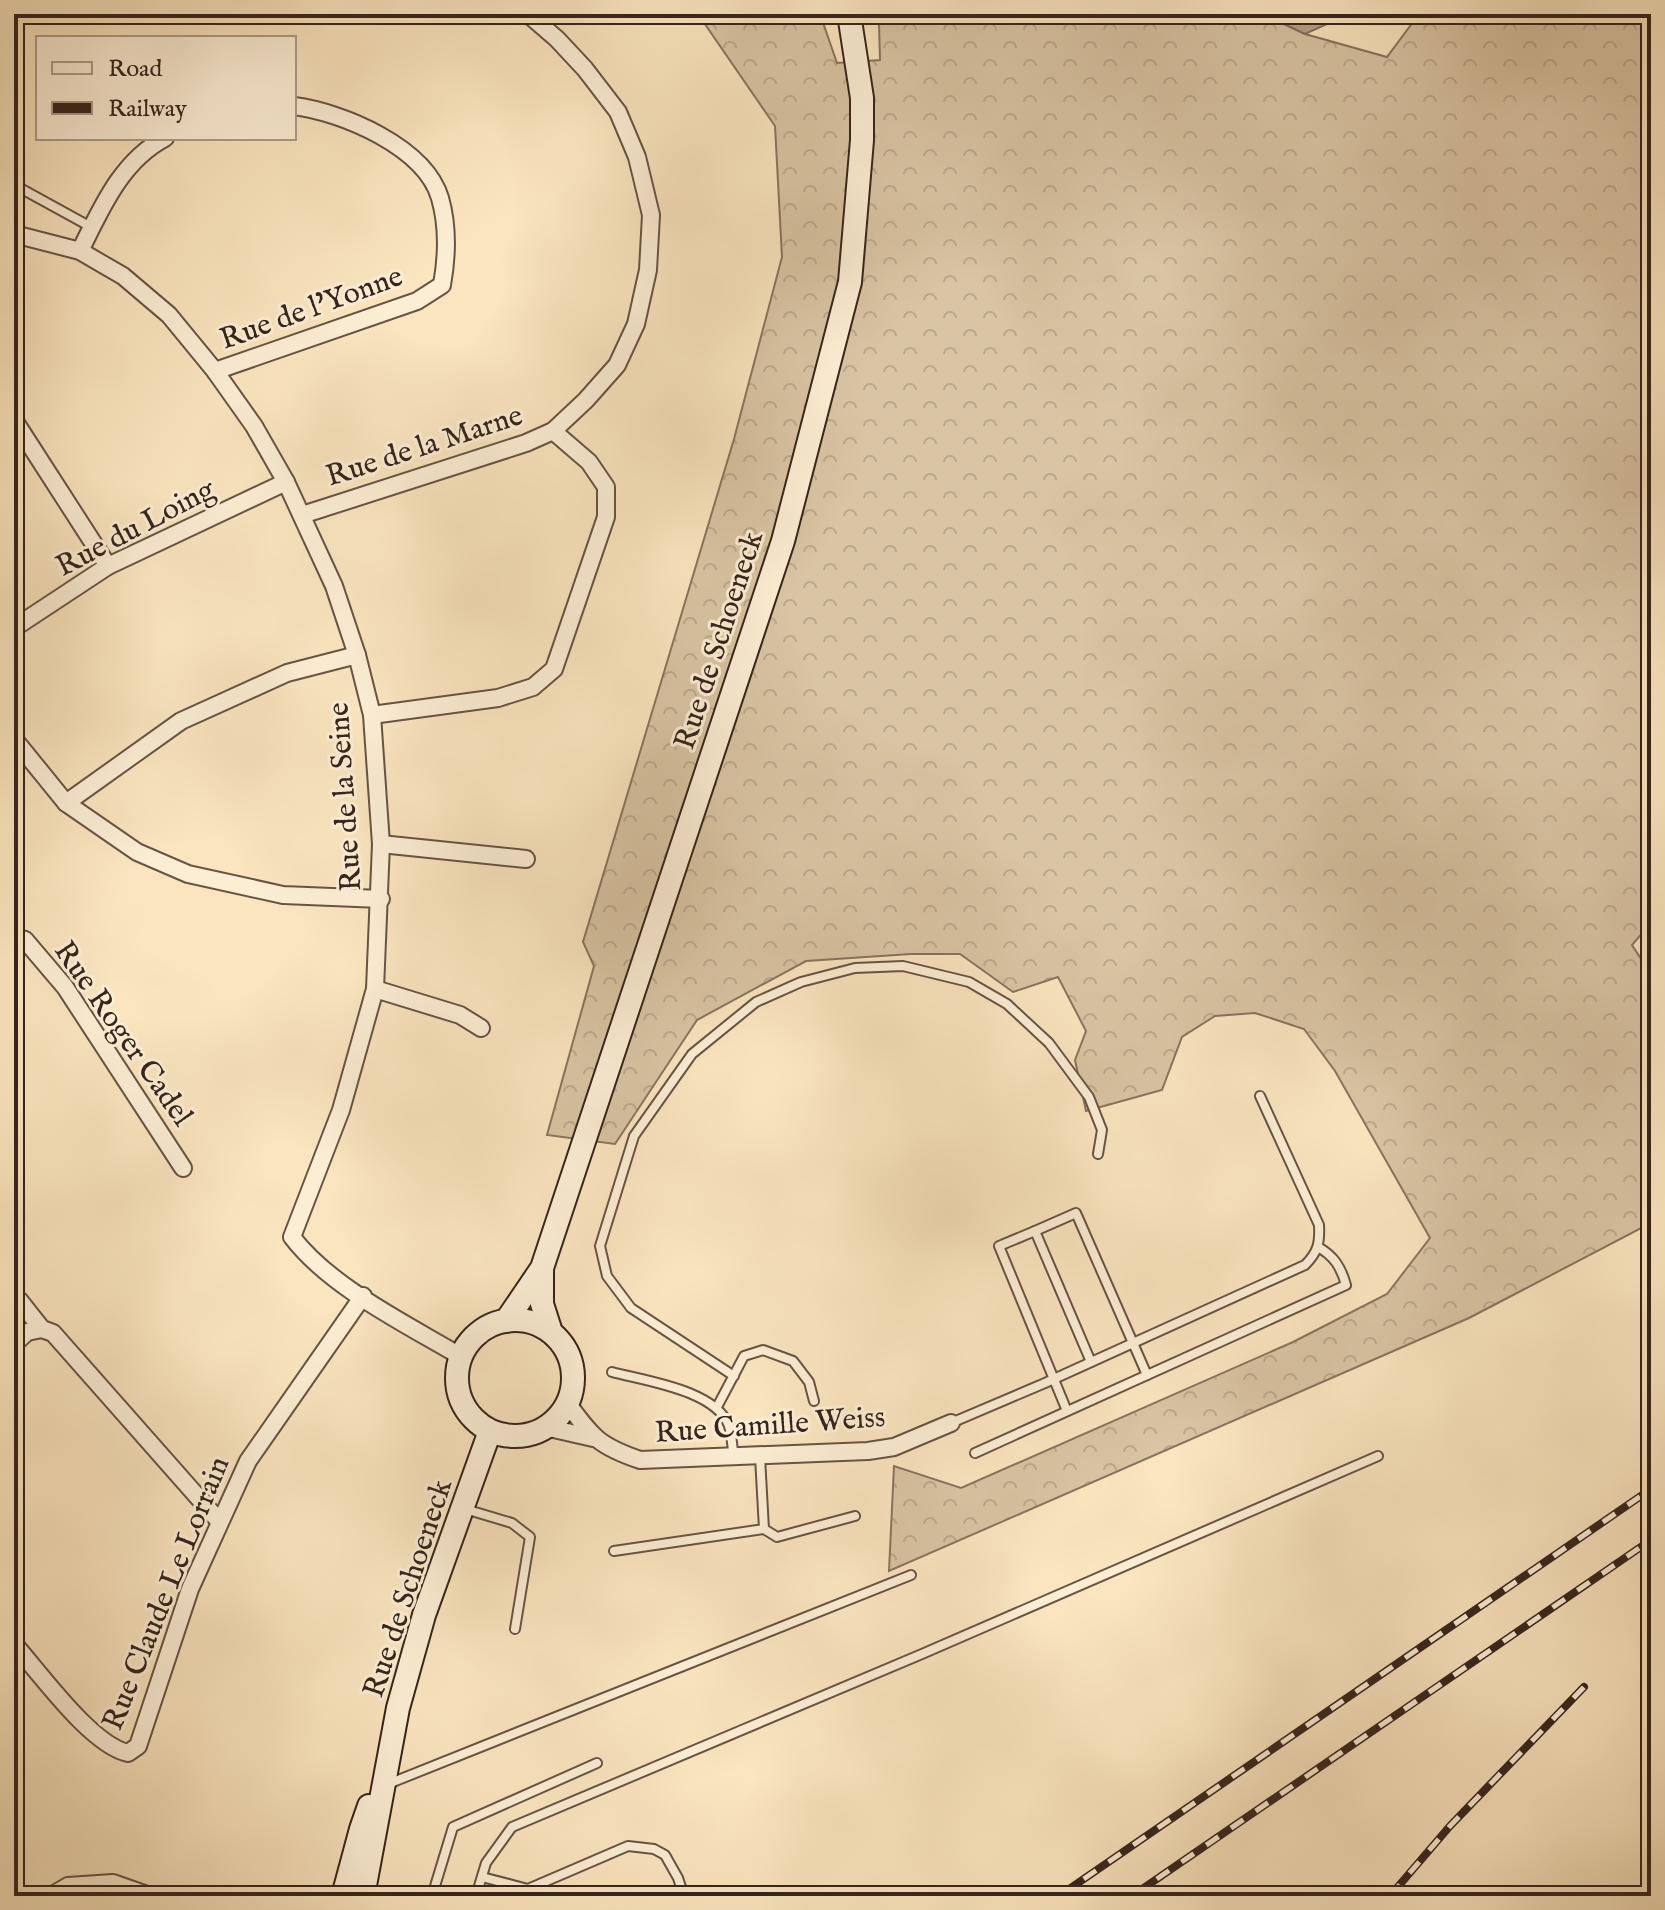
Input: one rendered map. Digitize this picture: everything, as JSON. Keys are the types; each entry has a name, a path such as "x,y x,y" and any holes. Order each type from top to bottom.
{"main road":[{"name":"Rue de Schoeneck","path":"506,1321 542,1268 783,541 850,282 862,98 849,14"},
{"name":"Rue de Schoeneck","path":"542,1268 542,1304 550,1329"},
{"path":"528,1320 550,1329 562,1341 572,1359 574,1386 562,1413 539,1432 523,1436 490,1431 478,1425 467,1412 457,1385 460,1356 474,1335 498,1321 528,1320"},
{"name":"Rue de Schoeneck","path":"363,1896 382,1780 398,1708 424,1615 490,1431"},
{"name":"Rue de Schoeneck","path":"343,1896 361,1829 382,1780"}],"street":[{"path":"14,21 23,14"},
{"name":"Rue de la Marne","path":"302,515 526,443 553,431 617,365 636,324 645,284 651,215 637,157 618,112 571,55 528,14"},
{"name":"Rue de l'Yonne","path":"215,371 417,301 442,285 447,255 440,197 420,165 391,142 348,120 316,109 296,106"},
{"path":"80,251 113,185 150,146 161,140"},
{"name":"Rue de la Seine","path":"14,234 80,251 123,276 169,315 215,371 254,426 286,482 334,586 357,655 372,715 381,844 381,899 375,989 341,1110 292,1237 309,1259 460,1356"},
{"path":"14,420 108,566"},
{"path":"372,715 498,698 533,687 554,669 606,517 606,487 589,462 553,431"},
{"name":"Rue du Loing","path":"14,628 108,566 286,482"},
{"path":"66,803 181,721 287,673 357,655"},
{"path":"14,739 66,803 137,852 188,874 283,895 381,899"},
{"path":"381,844 526,859"},
{"name":"Rue Roger Cadel","path":"14,937 25,940 65,987 183,1168"},
{"path":"375,989 460,1015 481,1028"},
{"name":"Rue Claude Le Lorrain","path":"14,1644 87,1727 113,1750 128,1753 138,1746 190,1589 248,1461 363,1296"},
{"path":"19,1300 42,1329"},
{"path":"14,1344 27,1332 42,1329 53,1333 219,1521"},
{"name":"Rue Camille Weiss","path":"568,1404 593,1438 611,1450 640,1460 868,1451 894,1447 951,1423"},
{"name":"Rue Camille Weiss","path":"545,1427 593,1438"},
{"path":"51,1896 68,1886 113,1883 150,1896"}],"lane":[{"path":"20,188 92,227"},
{"path":"734,1376 631,1308 607,1276 600,1246 634,1136 692,1054 756,1002 801,982 855,968 903,966 969,982 1007,1004 1049,1043 1089,1097 1102,1130 1098,1154"},
{"path":"951,1423 1305,1265 1316,1254 1319,1225 1260,1096"},
{"path":"1067,1411 999,1246 1076,1213 1147,1375"},
{"path":"1035,1231 1091,1362"},
{"path":"975,1453 1346,1285 1332,1255 1318,1247"},
{"path":"717,1407 744,1356 763,1350 793,1361 809,1382 814,1401"},
{"path":"612,1372 696,1395 717,1407 728,1425 734,1458"},
{"path":"476,1896 486,1863 512,1827 922,1654 1378,1456"},
{"path":"760,1457 764,1529"},
{"path":"464,1508 512,1523 530,1537 515,1629"},
{"path":"614,1551 764,1529 777,1537 855,1516"},
{"path":"382,1780 911,1575"},
{"path":"432,1896 453,1827 597,1763"},
{"path":"482,1877 528,1889 628,1846 654,1849 665,1855 684,1896"}],"green space":[{"path":"698,14 820,14 837,63 880,60 879,23 883,14 1263,14 1305,34 1387,57 1419,14 1651,14 1651,923 1632,945 1651,974 1651,1223 1469,1318 889,1571 894,1466 961,1488 1293,1342 1387,1294 1430,1238 1335,1071 1304,1029 1255,1013 1215,1016 1182,1037 1162,1090 1086,1111 1075,1060 1086,1031 1058,977 1013,992 960,954 806,961 697,1020 615,1144 547,1135 594,966 583,942 734,439 782,257 775,126"}],"water":[{"path":"1263,14 1349,14 1305,34"}],"railway":[{"path":"1059,1896 1651,1489"},
{"path":"1132,1896 1651,1540"},
{"path":"1390,1896 1450,1826 1584,1687"}]}
